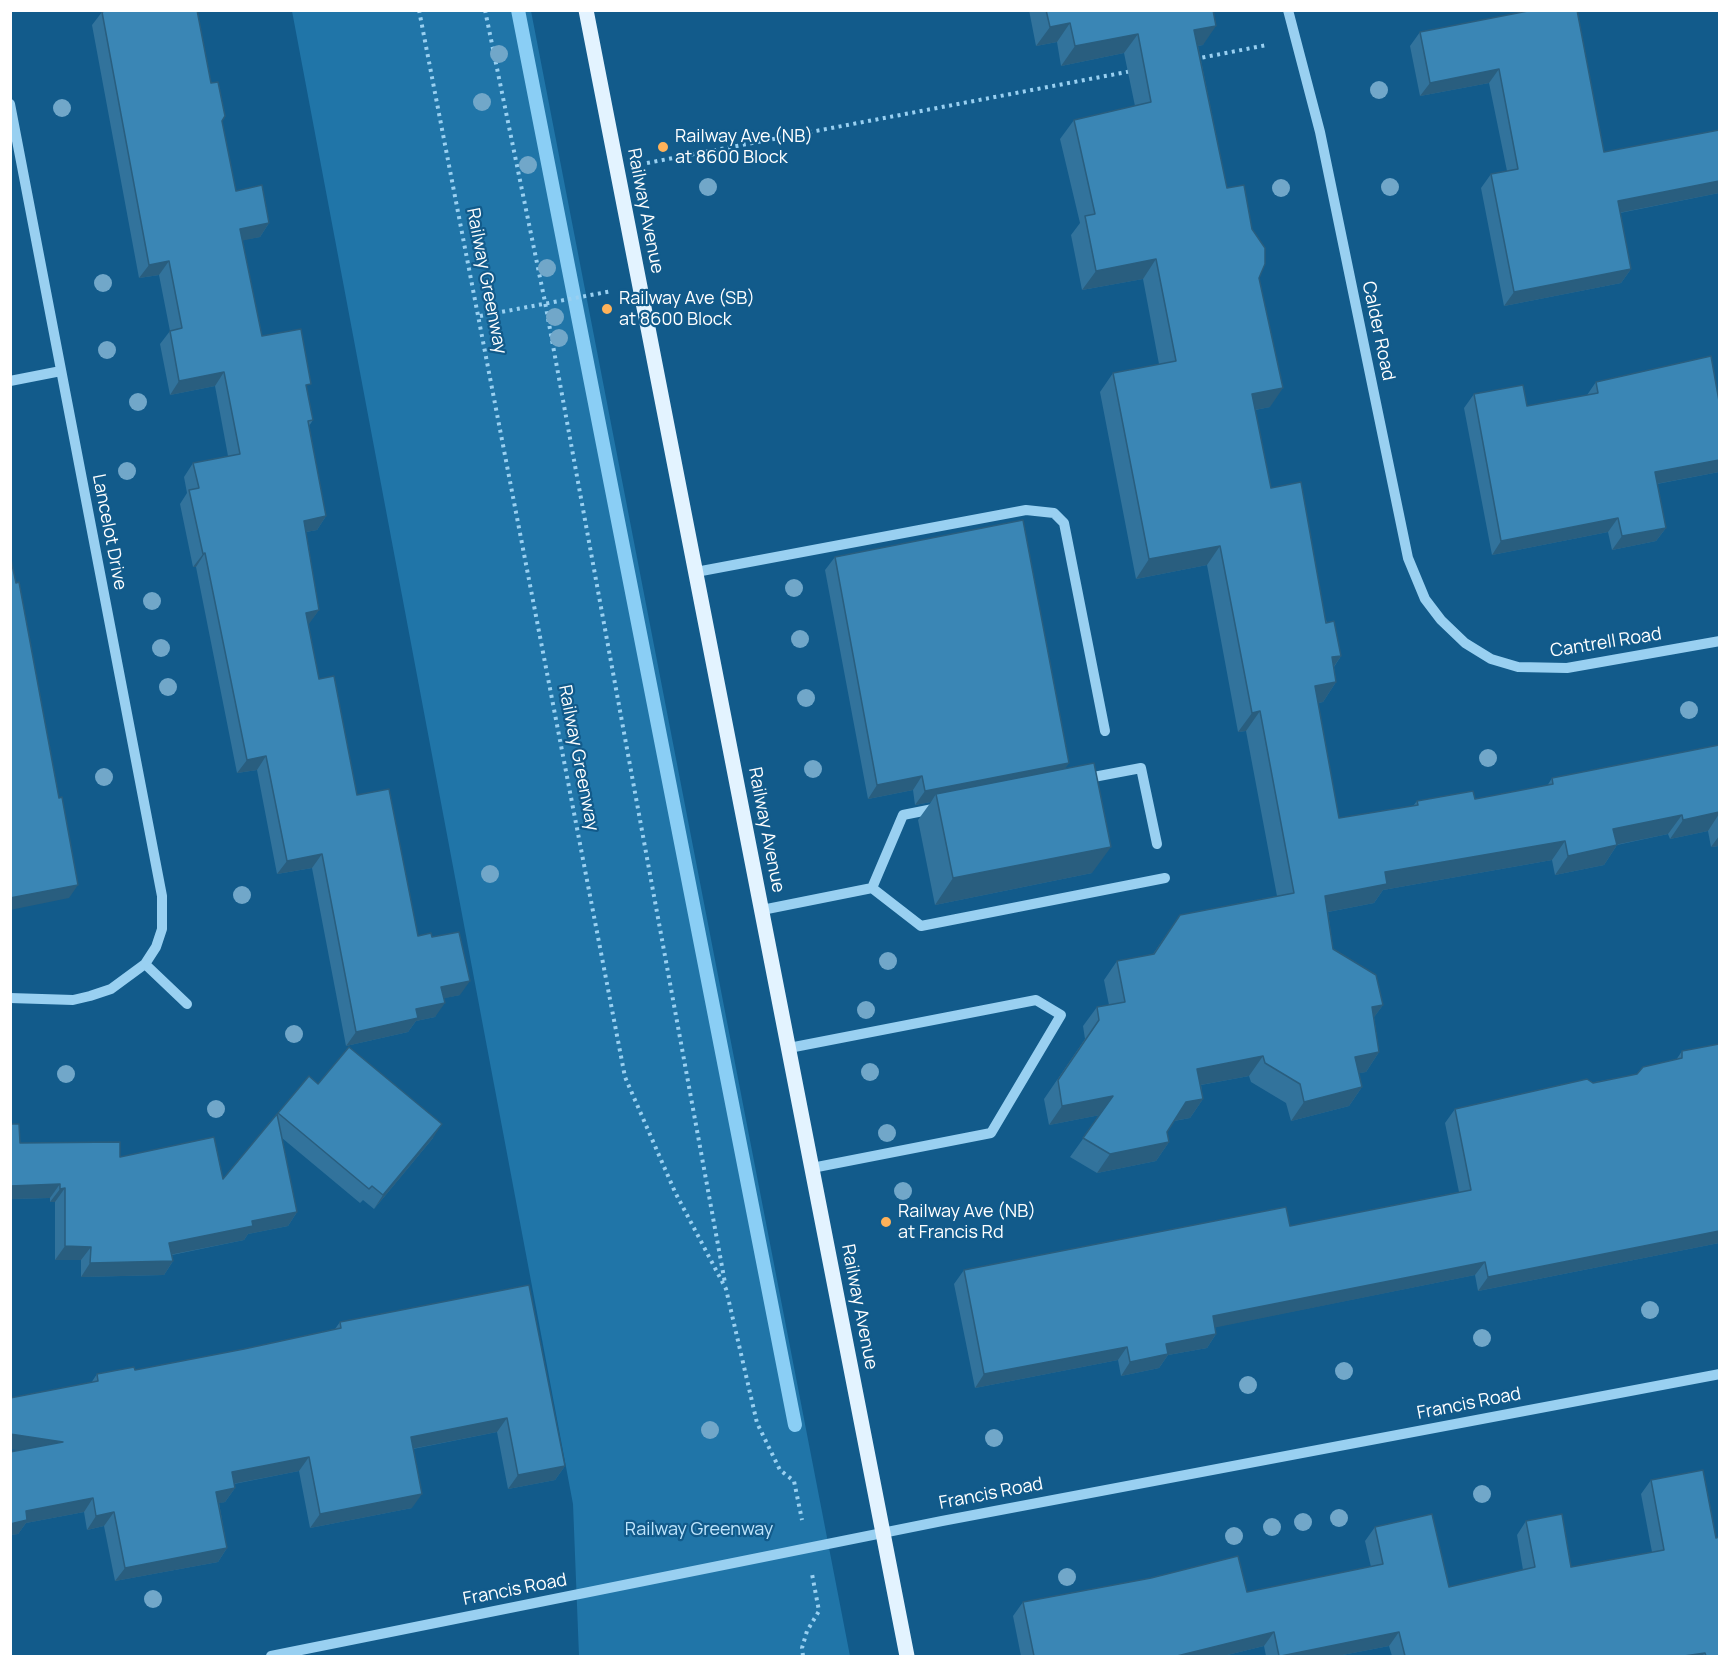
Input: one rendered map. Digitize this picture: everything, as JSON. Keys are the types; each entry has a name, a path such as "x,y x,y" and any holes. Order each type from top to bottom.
{"main road":[{"name":"Railway Avenue","path":"586,10 907,1656"}],"street":[{"name":"Calder Road","path":"1288,10 1320,132 1408,558 1425,599 1441,620 1465,643"},
{"name":"Lancelot Drive","path":"10,104 162,896 162,929 156,947 145,964 111,989 73,1000 10,998"},
{"path":"10,381 62,371"},
{"path":"696,573 1026,510 1054,513 1064,523 1105,731"},
{"name":"Cantrell Road","path":"1465,643 1491,659 1518,667 1541,670 1567,668 1719,641"},
{"path":"1073,781 1141,768 1156,844"},
{"path":"872,888 903,815 948,806"},
{"path":"762,910 872,888 921,927 1164,878"},
{"path":"145,964 188,1004"},
{"path":"789,1048 1036,1000 1061,1015 991,1133 813,1168"},
{"name":"Francis Road","path":"271,1656 326,1651 883,1533 1719,1374"}],"path":[{"name":"Railway Greenway","path":"419,10 480,316 625,1077 675,1192 726,1289 757,1423 780,1470 794,1481"},
{"path":"486,10 544,302 726,1289"},
{"path":"1190,60 1294,39"},
{"path":"617,169 1143,69"},
{"path":"480,316 544,302 640,286"},
{"path":"803,1656 802,1648 807,1631 819,1611"}],"green space":[{"name":"Railway Greenway","path":"292,11 531,11 850,1656 579,1656 573,1504"}],"building":[{"path":"107,10 197,10 211,83 218,82 225,116 222,121 236,191 262,185 269,223 240,229 262,336 301,329 311,384 306,385 313,420 308,421 326,516 304,521 319,610 306,613 319,679 334,676 357,795 389,789 418,936 431,933 432,937 459,932 470,981 441,987 445,1003 416,1009 418,1018 356,1032 322,854 287,861 266,756 247,760 205,553 203,554 189,490 199,488 193,463 240,454 224,372 179,381 170,331 182,328 169,261 149,265 102,12"},
{"path":"1046,10 1213,10 1216,26 1194,30 1227,188 1244,185 1252,229 1265,248 1265,264 1259,278 1283,388 1252,394 1271,488 1301,482 1326,623 1334,621 1341,656 1332,657 1336,682 1315,686 1339,818 1418,805 1417,801 1473,791 1475,799 1553,784 1552,778 1719,745 1719,812 1683,820 1682,815 1613,829 1617,845 1568,856 1565,841 1385,872 1387,884 1325,896 1333,949 1376,975 1383,1005 1372,1007 1379,1052 1355,1057 1362,1087 1304,1102 1300,1084 1265,1063 1263,1056 1197,1069 1203,1099 1186,1102 1167,1132 1169,1142 1110,1154 1083,1138 1113,1096 1062,1106 1058,1080 1099,1020 1097,1007 1125,1002 1117,961 1154,954 1180,915 1294,893 1260,711 1252,713 1220,546 1149,559 1113,373 1176,361 1156,259 1096,271 1085,216 1095,214 1074,120 1151,102 1138,34 1075,46 1070,23 1050,27"},
{"path":"1533,10 1577,10 1604,152 1719,130 1719,181 1618,201 1631,269 1514,292 1491,174 1518,169 1499,69 1430,83 1420,32"},
{"path":"1711,356 1719,401 1719,460 1655,472 1666,528 1622,536 1618,518 1501,541 1474,394 1523,385 1527,406 1598,393 1596,382"},
{"path":"1023,520 1069,763 925,791 922,776 877,785 835,557"},
{"path":"10,555 16,583 19,582 59,798 62,797 78,885 10,898"},
{"path":"1094,763 1111,847 953,878 936,794"},
{"path":"1719,1044 1719,1231 1488,1277 1485,1262 1213,1316 1216,1334 1166,1344 1168,1354 1130,1362 1127,1347 984,1374 964,1270 1286,1207 1290,1226 1471,1190 1455,1109 1587,1079 1593,1083 1637,1074 1643,1067 1682,1058 1682,1051"},
{"path":"349,1047 442,1124 383,1195 372,1186 369,1189 278,1113 309,1076 318,1084"},
{"path":"277,1114 297,1212 252,1221 253,1226 169,1243 173,1261 90,1263 91,1247 65,1246 65,1188 60,1189 60,1184 10,1186 10,1117 11,1124 19,1124 20,1143 120,1142 120,1157 214,1137 223,1179"},
{"path":"529,1285 565,1466 518,1475 507,1418 411,1437 422,1494 320,1514 309,1457 232,1472 235,1488 216,1492 227,1548 125,1568 114,1512 96,1516 93,1498 26,1511 27,1520 10,1524 10,1452 63,1442 10,1434 10,1398 98,1381 97,1374 134,1367 135,1370 244,1349 341,1328 340,1322"},
{"path":"1703,1470 1716,1538 1719,1537 1719,1656 1706,1656 1705,1653 1684,1656 1405,1656 1399,1632 1279,1656 1274,1632 1177,1656 1034,1656 1023,1602 1151,1578 1238,1556 1247,1592 1383,1564 1375,1527 1432,1514 1449,1587 1535,1567 1526,1521 1562,1514 1571,1567 1664,1550 1651,1480"}],"waterway":[{"path":"518,10 795,1425"}],"place":[{"name":"Railway Ave (NB) at 8600 Block","path":"663,147"},
{"name":"Railway Ave (SB) at 8600 Block","path":"607,309"},
{"name":"Railway Ave (NB) at Francis Rd","path":"886,1222"}]}
